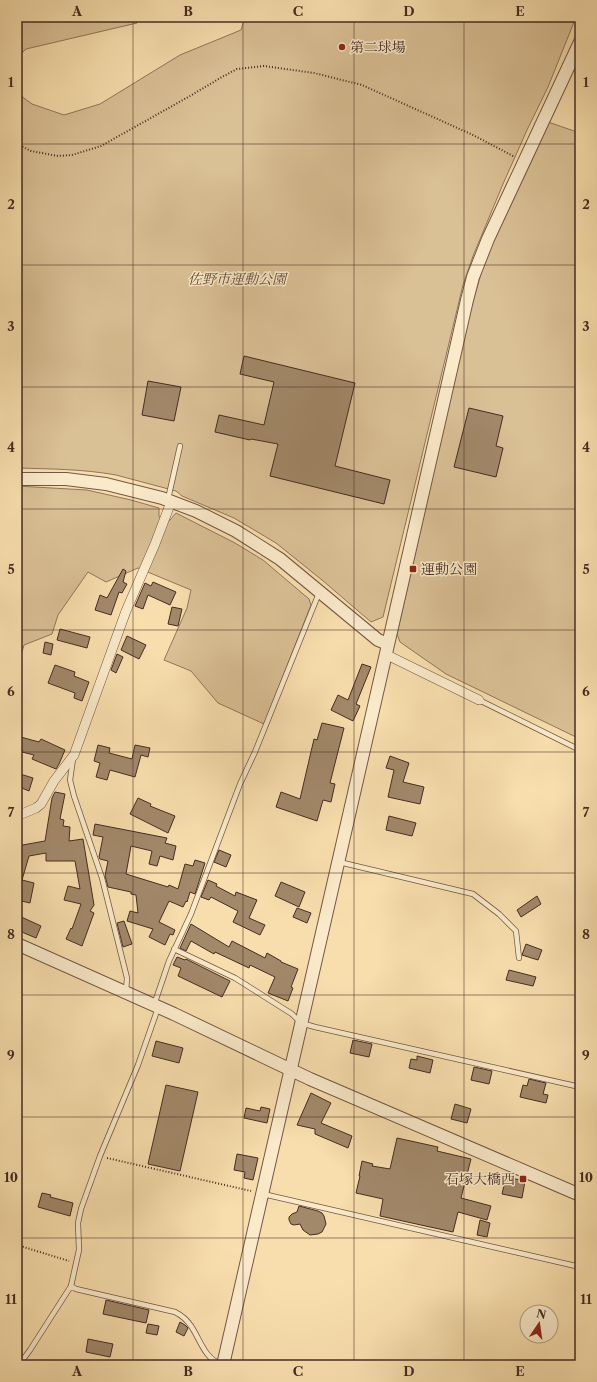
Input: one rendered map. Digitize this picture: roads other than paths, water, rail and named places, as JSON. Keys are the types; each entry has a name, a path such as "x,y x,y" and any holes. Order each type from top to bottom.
{"street":[{"path":"223,1364 339,862 386,649 473,277 488,239 580,42"},
{"path":"17,478 87,481 131,490 169,501 196,511 236,531 280,559 378,640 386,649 479,700"},
{"path":"17,816 36,808 41,804 54,781 74,754 126,611 155,544 169,501"},
{"path":"17,944 156,1006 318,1082 580,1195"}],"lane":[{"path":"169,501 180,446"},
{"path":"19,1365 70,1286 79,1250 78,1223 81,1209 100,1156 138,1066 174,948 191,914 240,784 255,752 320,591"},
{"path":"479,700 580,750"},
{"path":"74,754 70,780 102,878 127,978 126,993"},
{"path":"339,862 472,894 499,914 516,931 519,958"},
{"path":"174,948 252,988 292,1014 302,1023 580,1087"},
{"path":"263,1194 580,1267"},
{"path":"70,1286 76,1289 174,1312 182,1316 191,1324 205,1351 213,1360 223,1364"}],"place":[{"name":"第二球場","path":"342,47"},
{"name":"運動公園","path":"413,569"},
{"name":"石塚大橋西","path":"523,1179"}],"park label":[{"name":"佐野市運動公園","path":"237,279"}]}
